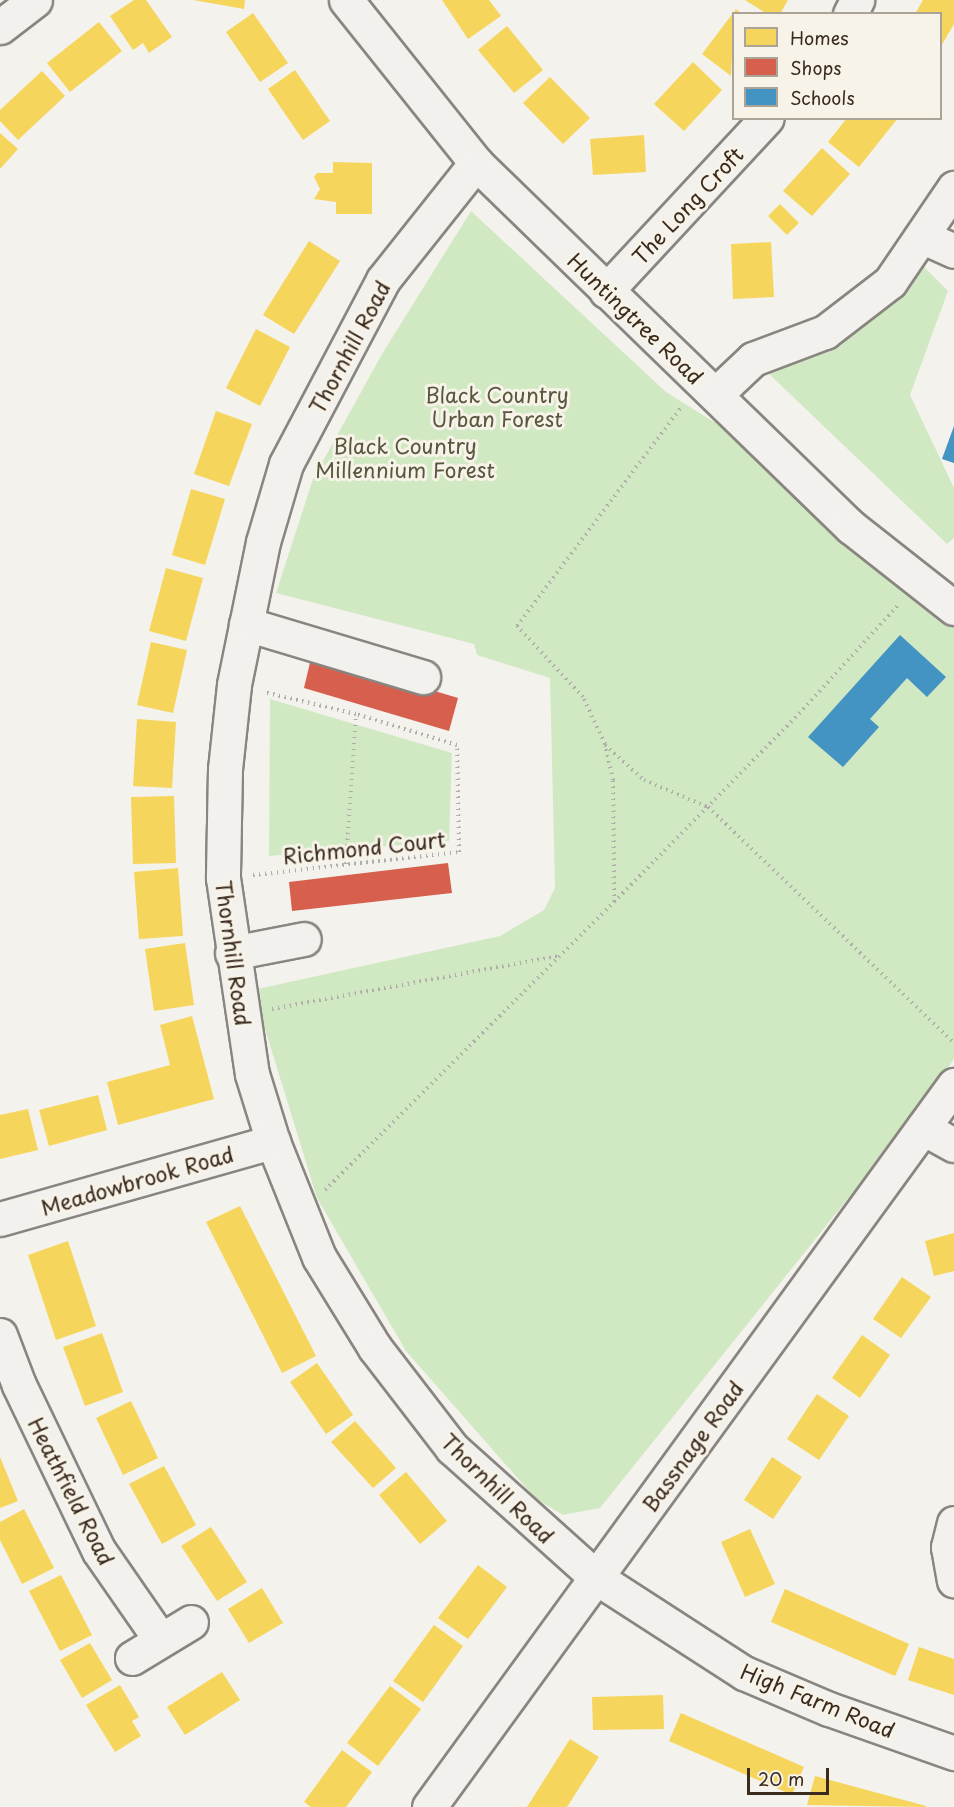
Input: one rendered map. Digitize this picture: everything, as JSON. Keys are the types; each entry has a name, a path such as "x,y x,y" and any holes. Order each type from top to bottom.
{"street":[{"path":"0,27 35,0"},
{"name":"Huntingtree Road","path":"346,0 476,163 851,527 954,608"},
{"name":"The Long Croft","path":"606,291 765,120"},
{"name":"Thornhill Road","path":"476,163 383,280 286,464 263,542 234,685 225,769 223,878 232,953 252,1074 273,1142 319,1257 375,1348 452,1448 597,1578"},
{"path":"709,388 753,359 834,325 890,282 923,237 954,188"},
{"path":"923,237 954,251"},
{"path":"246,624 423,677"},
{"path":"232,953 304,939"},
{"name":"Bassnage Road","path":"429,1807 954,1085"},
{"path":"923,1128 954,1145"},
{"name":"Meadowbrook Road","path":"0,1219 273,1142"},
{"name":"Heathfield Road","path":"0,1335 19,1385 99,1551 160,1639"},
{"path":"954,1523 948,1547 954,1580"},
{"name":"High Farm Road","path":"597,1578 744,1672 830,1709 954,1752"},
{"path":"132,1658 191,1622"}],"path":[{"path":"614,902 613,780 604,744 583,697 517,626 709,388"},
{"path":"300,1213 375,1144 708,807 920,581"},
{"name":"Richmond Court","path":"223,878 459,852 457,746 356,714 234,685"},
{"path":"346,864 356,714"},
{"path":"604,744 644,780 708,807 954,1043"},
{"path":"242,1015 559,956"}],"green space":[{"path":"471,211 666,392 746,442 954,623 954,1059 914,1116 600,1508 563,1515 536,1499 406,1351 317,1198 253,990 500,936 544,910 555,888 550,678 477,655 474,644 276,593 313,479 382,354"},
{"path":"911,254 948,291 910,395 954,488 954,538 947,544 767,372 863,322"},
{"path":"270,699 452,753 449,841 269,856"}],"building: Homes":[{"path":"134,0 146,0 172,37 149,53 143,43 133,50 110,16"},
{"path":"193,0 245,0 244,9"},
{"path":"442,0 489,0 501,16 468,39"},
{"path":"745,0 788,0 781,12 764,12"},
{"path":"923,0 954,0 954,24 942,45 942,12 916,12"},
{"path":"253,13 288,63 260,82 226,32"},
{"path":"732,14 731,76 702,54"},
{"path":"99,22 122,51 70,92 47,63"},
{"path":"507,26 543,70 514,93 478,50"},
{"path":"693,62 722,90 684,131 654,104"},
{"path":"295,70 330,121 303,140 268,89"},
{"path":"42,71 65,96 18,140 0,121 0,110"},
{"path":"550,77 590,118 563,144 523,103"},
{"path":"845,120 896,120 859,167 828,142"},
{"path":"0,133 18,149 0,169"},
{"path":"644,135 646,172 593,175 590,139"},
{"path":"822,148 850,174 812,216 783,191"},
{"path":"333,162 372,163 372,214 336,214 336,202 314,199 320,189 314,177 317,173 333,173"},
{"path":"780,204 799,223 787,235 768,216"},
{"path":"309,241 340,261 294,334 263,315"},
{"path":"771,242 774,297 733,299 731,244"},
{"path":"256,329 290,347 260,406 226,388"},
{"path":"216,411 252,424 229,486 194,474"},
{"path":"191,489 225,499 205,565 172,555"},
{"path":"166,568 203,578 186,641 149,631"},
{"path":"151,642 187,650 173,713 137,705"},
{"path":"137,719 176,722 172,788 133,786"},
{"path":"174,796 176,863 133,864 131,797"},
{"path":"178,868 183,936 139,939 134,872"},
{"path":"185,943 194,1005 154,1011 145,949"},
{"path":"192,1016 214,1099 118,1125 107,1082 170,1065 160,1025"},
{"path":"98,1095 107,1130 49,1146 39,1110"},
{"path":"28,1109 38,1150 0,1159 0,1115"},
{"path":"240,1206 316,1356 282,1373 206,1222"},
{"path":"954,1233 954,1271 934,1276 925,1241"},
{"path":"68,1241 96,1326 56,1340 28,1255"},
{"path":"902,1277 931,1297 901,1338 873,1319"},
{"path":"102,1333 123,1392 85,1406 63,1347"},
{"path":"862,1335 890,1355 860,1398 832,1378"},
{"path":"317,1363 353,1415 326,1434 290,1382"},
{"path":"817,1394 849,1416 819,1460 787,1439"},
{"path":"131,1401 158,1458 123,1475 96,1418"},
{"path":"355,1421 396,1468 373,1488 331,1442"},
{"path":"0,1457 18,1501 0,1508"},
{"path":"772,1457 802,1477 773,1519 744,1500"},
{"path":"164,1466 196,1525 162,1544 129,1484"},
{"path":"406,1472 447,1521 420,1544 379,1495"},
{"path":"24,1509 54,1568 22,1584 0,1540 0,1522"},
{"path":"211,1527 247,1582 217,1601 181,1546"},
{"path":"750,1529 775,1584 745,1597 721,1542"},
{"path":"478,1565 507,1587 468,1639 438,1618"},
{"path":"61,1575 92,1635 60,1651 29,1591"},
{"path":"262,1588 283,1623 249,1643 228,1609"},
{"path":"785,1589 909,1644 895,1676 771,1622"},
{"path":"434,1625 463,1646 423,1702 393,1681"},
{"path":"90,1643 112,1680 82,1698 60,1660"},
{"path":"919,1647 954,1659 954,1695 908,1680"},
{"path":"222,1672 240,1700 185,1735 167,1707"},
{"path":"120,1685 139,1717 132,1721 141,1736 115,1752 86,1705"},
{"path":"390,1686 421,1709 378,1766 347,1743"},
{"path":"663,1695 664,1729 593,1730 592,1697"},
{"path":"681,1713 804,1767 792,1795 669,1741"},
{"path":"570,1739 599,1757 567,1807 527,1807"},
{"path":"342,1750 372,1772 346,1807 311,1807 304,1802"},
{"path":"815,1776 926,1806 926,1807 807,1805"}],"building: Shops":[{"path":"312,654 458,698 449,731 304,688"},
{"path":"448,863 452,893 292,911 289,882"}],"building: Schools":[{"path":"954,426 954,463 942,459"},
{"path":"900,635 946,677 927,697 907,678 870,719 879,727 843,767 808,737"}],"park label":[{"name":"Black Country Urban Forest","path":"497,406"},
{"name":"Black Country Millennium Forest","path":"405,457"}]}
